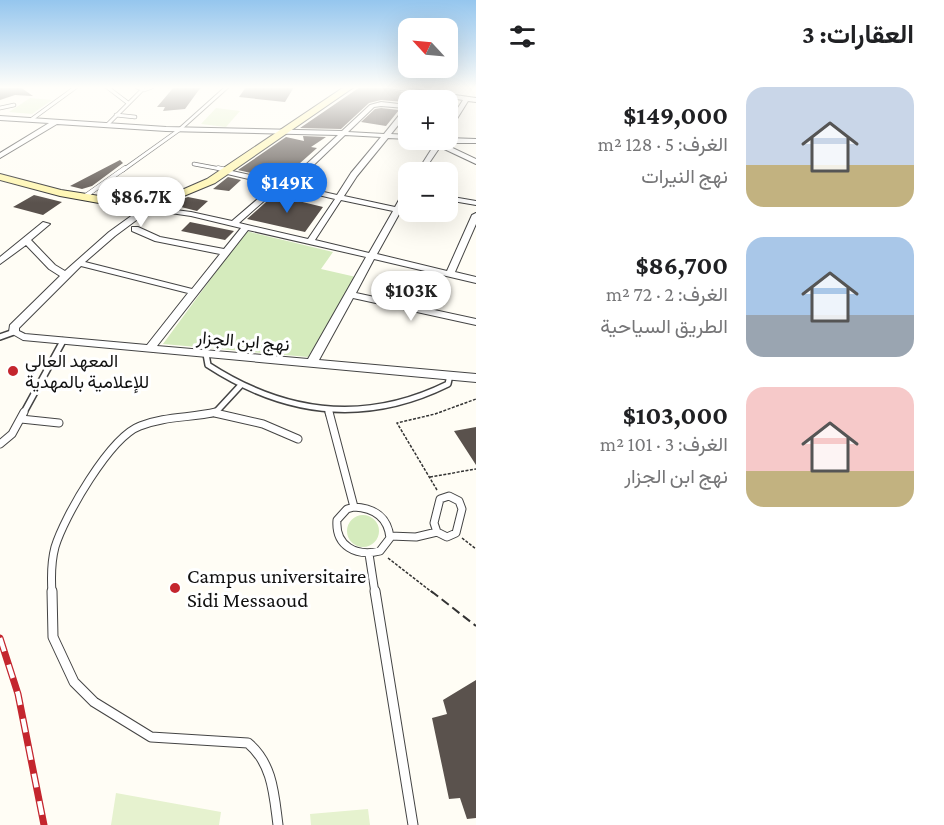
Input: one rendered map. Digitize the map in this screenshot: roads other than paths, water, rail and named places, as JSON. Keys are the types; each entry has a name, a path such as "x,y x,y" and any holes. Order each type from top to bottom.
{"main road":[{"path":"0,177 98,200 148,204 211,181 294,126"}],"street":[{"path":"0,156 50,126"},
{"path":"125,126 179,130 286,131 398,137"},
{"path":"288,186 353,126"},
{"path":"310,242 339,198 393,126"},
{"path":"458,141 476,141"},
{"path":"455,150 476,162"},
{"path":"226,171 397,210 311,364"},
{"path":"233,224 279,184"},
{"path":"458,200 476,203"},
{"path":"14,329 80,263 148,204 476,280"},
{"path":"450,274 476,215"},
{"path":"0,261 46,224"},
{"path":"149,349 246,227"},
{"path":"135,229 158,239 226,252"},
{"path":"25,239 52,267 67,276"},
{"path":"465,242 476,244"},
{"path":"80,263 194,292"},
{"path":"351,295 476,322"},
{"name":"نهج ابن الجزار","path":"14,329 23,337 476,378"}],"lane":[{"path":"84,197 184,126"},
{"path":"194,164 226,171"},
{"path":"0,337 14,329"},
{"path":"0,444 12,434 63,341"},
{"path":"206,354 208,365 240,386 300,406 328,410 392,405 431,394 448,384 450,375"},
{"path":"215,413 240,386"},
{"path":"328,410 354,507"},
{"path":"278,825 269,770 258,750 248,743 151,737 94,702 80,689 63,663 53,637 51,576 56,548 66,522 97,468 118,440 138,426 176,416 215,413 263,424 298,439"},
{"path":"21,419 59,423"},
{"path":"390,536 416,537 437,532 447,537 456,534 461,503 452,497 442,498 434,523 437,532"},
{"path":"354,507 373,510 387,522 390,536 386,546 380,551 369,554 354,552 346,548 336,534 337,520 347,509 354,507"},
{"path":"369,554 413,825"}],"railway":[{"path":"0,638 18,694 44,825"}],"place":[{"name":"المعهد العالي للإعلامية بالمهدية","path":"13,371"},
{"name":"Campus universitaire Sidi Messaoud","path":"175,588"}]}
